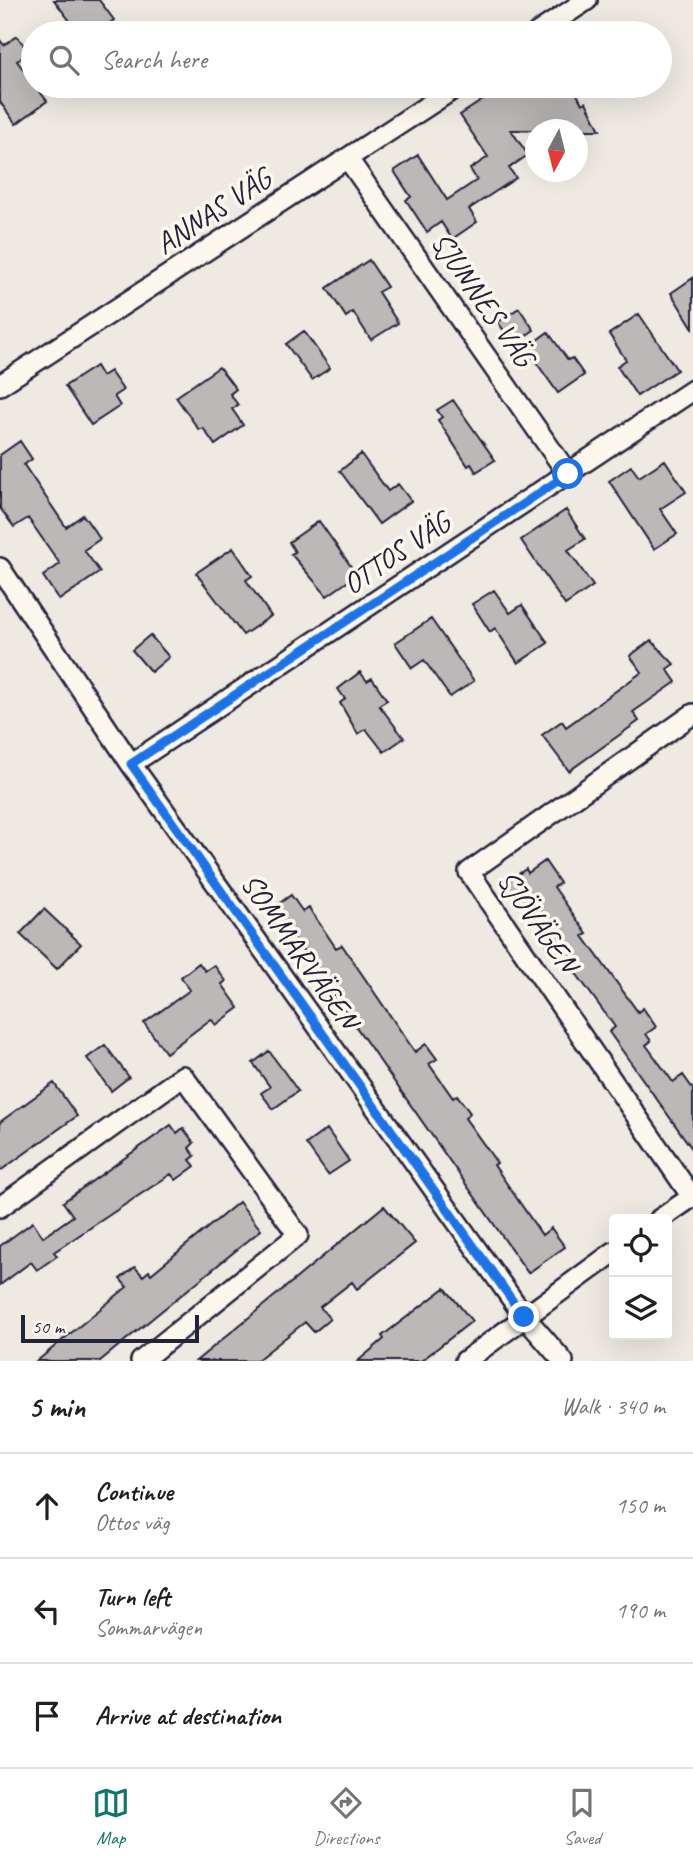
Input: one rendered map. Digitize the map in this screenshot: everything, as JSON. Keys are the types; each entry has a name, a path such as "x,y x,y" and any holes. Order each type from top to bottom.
{"street":[{"path":"555,21 587,0"},
{"name":"ANNAS VÄG","path":"0,385 440,98"},
{"name":"SJUNNES VÄG","path":"348,159 568,474"},
{"name":"OTTOS VÄG","path":"131,764 693,390"},
{"name":"SOMMARVÄGEN","path":"0,568 131,764 524,1317 563,1361"},
{"name":"SJÖVÄGEN","path":"667,1214 692,1197 469,872 693,714"},
{"path":"0,1207 183,1076 298,1235 141,1361"},
{"path":"465,1361 609,1256"}],"building":[{"path":"54,0 99,0 114,20 113,21 70,21"},
{"path":"17,36 21,41 21,58 17,61 21,66 21,98 45,98 47,101 16,124 0,102 0,40 4,45"},
{"path":"486,98 579,98 582,104 586,102 600,130 588,130 588,119 525,119 525,130 511,130 525,151 525,157 509,168 516,178 469,209 477,222 452,239 441,222 427,232 406,200 411,197 394,171 418,155 447,200 477,180 470,169 488,157 460,115"},
{"path":"369,260 387,287 378,292 398,323 371,340 353,312 346,317 327,288"},
{"path":"693,278 693,328 671,293"},
{"path":"519,308 534,330 513,344 498,322"},
{"path":"639,314 677,370 637,396 617,366 626,360 609,334"},
{"path":"304,331 330,368 312,380 286,344"},
{"path":"548,332 568,360 572,358 584,375 558,393 526,348"},
{"path":"96,366 102,376 110,371 123,390 114,396 120,406 91,425 65,386"},
{"path":"219,367 236,389 230,394 238,405 232,409 243,425 215,445 203,428 199,430 176,397"},
{"path":"453,400 495,460 476,472 471,464 468,466 438,420 442,417 437,410"},
{"path":"20,441 32,459 24,465 66,527 83,515 100,539 84,550 100,572 59,600 43,576 60,564 28,518 14,527 0,508 0,455"},
{"path":"361,454 388,491 398,484 411,501 379,524 340,471"},
{"path":"665,460 686,492 660,509 677,534 654,549 609,481 631,466 639,477"},
{"path":"566,510 585,539 568,550 593,586 565,605 521,540"},
{"path":"319,521 357,575 327,596 291,554 295,552 289,542"},
{"path":"233,548 252,576 246,580 271,616 243,635 196,573"},
{"path":"494,590 510,613 522,605 548,643 518,663 495,628 490,632 472,604"},
{"path":"431,619 474,681 450,697 424,660 412,668 395,643"},
{"path":"150,635 169,657 151,672 132,650"},
{"path":"651,640 674,664 667,669 676,682 633,712 639,721 569,771 542,735 562,721 566,727 642,672 630,656"},
{"path":"360,672 367,681 372,678 387,700 379,705 404,738 384,752 366,729 358,734 340,703 345,699 338,689"},
{"path":"545,861 560,883 554,887 587,934 583,936 638,1012 643,1008 656,1027 646,1034 651,1041 646,1045 673,1082 683,1075 693,1089 693,1150 609,1032 615,1027 562,954 556,958 540,934 551,927 531,896 518,906 503,884 526,869 528,873"},
{"path":"291,895 303,912 309,908 336,948 342,945 415,1052 426,1044 437,1059 429,1064 453,1098 457,1095 470,1113 465,1118 497,1163 494,1165 542,1235 551,1228 565,1247 528,1273 273,908"},
{"path":"44,909 81,944 57,969 20,934"},
{"path":"199,963 205,971 214,965 226,981 222,984 239,1008 216,1025 211,1019 166,1053 144,1023 190,990 181,977"},
{"path":"105,1045 129,1077 111,1091 87,1058"},
{"path":"269,1051 298,1091 273,1109 261,1093 270,1087 253,1063"},
{"path":"54,1083 77,1116 0,1171 0,1122"},
{"path":"171,1125 177,1133 183,1128 194,1143 189,1148 195,1156 190,1160 195,1166 176,1180 171,1174 54,1252 57,1256 37,1270 31,1262 0,1285 0,1246 33,1222 43,1237 73,1216 63,1202"},
{"path":"327,1129 349,1161 328,1175 306,1144"},
{"path":"239,1202 261,1230 100,1361 37,1361 127,1287 120,1279 135,1267 143,1276 149,1271 151,1274"},
{"path":"384,1206 415,1243 357,1289 352,1282 320,1307 330,1319 314,1332 305,1322 256,1361 196,1361"},
{"path":"445,1288 472,1321 421,1361 358,1361 384,1339 382,1336"}],"route":[{"path":"524,1317 131,764 568,474"}]}
